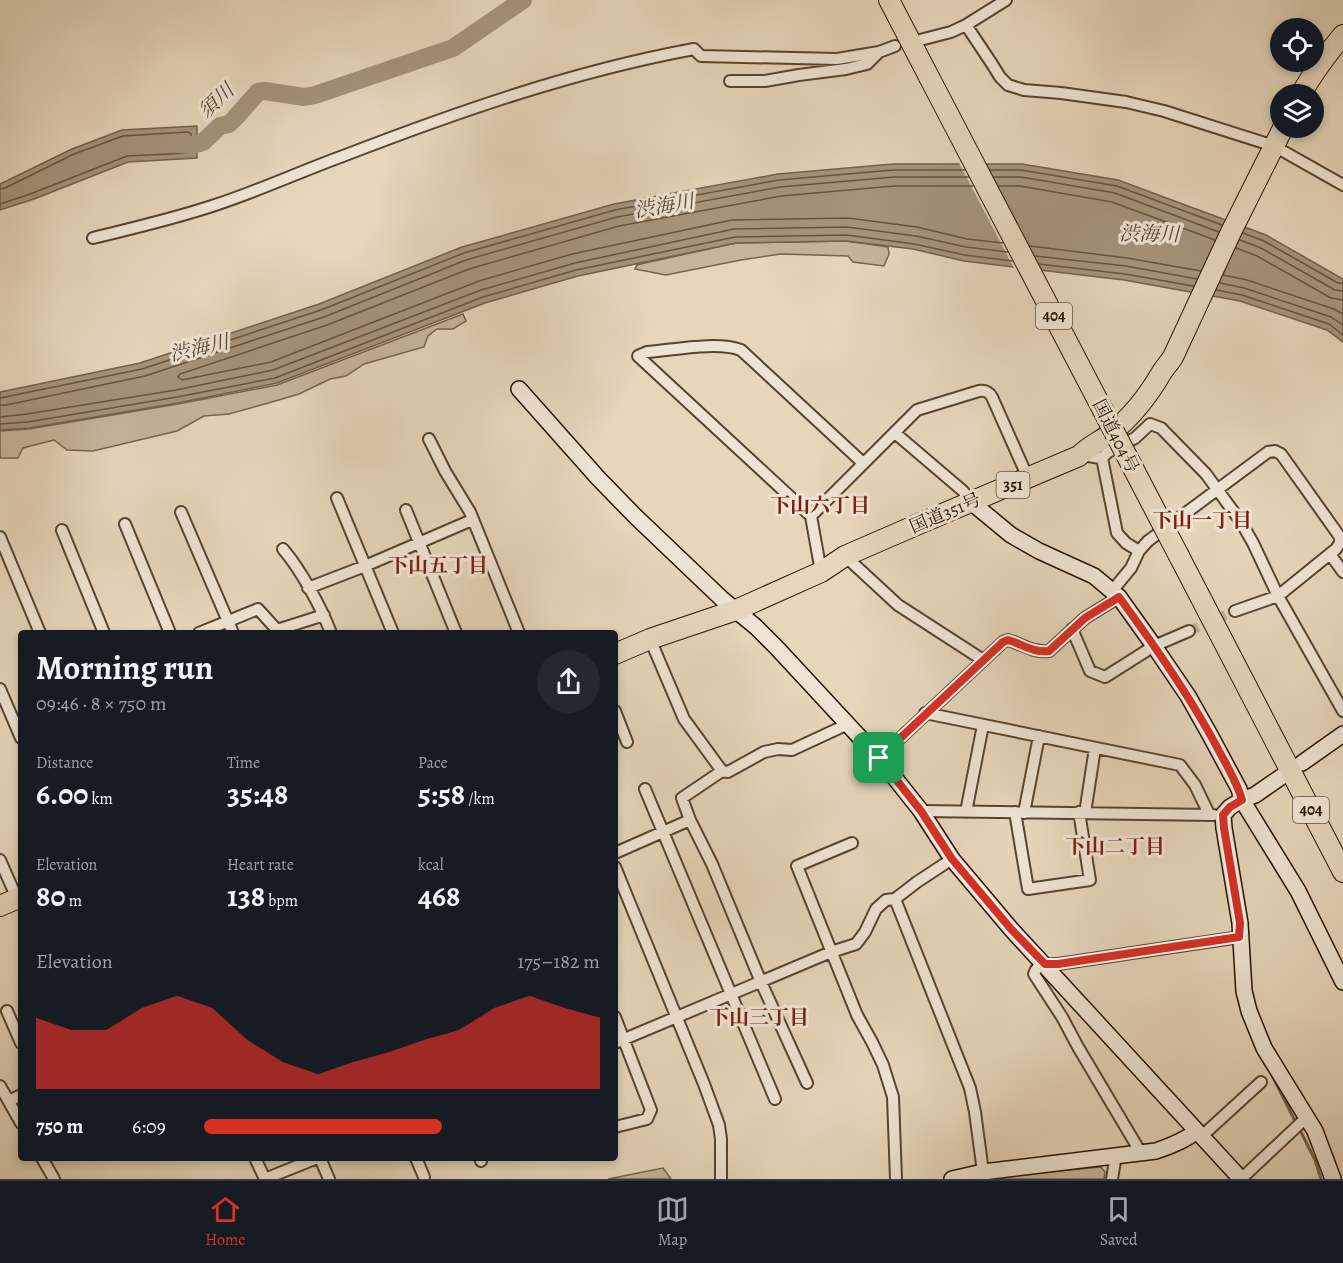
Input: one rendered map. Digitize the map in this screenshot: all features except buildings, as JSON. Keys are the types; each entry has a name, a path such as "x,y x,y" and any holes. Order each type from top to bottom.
{"highway":[{"name":"国道404号","path":"889,0 1343,872"},
{"path":"1307,84 1343,35"},
{"name":"国道351号","path":"618,653 650,639 736,610 821,572 845,556 1079,456 1088,447 1110,434 1135,412 1155,387 1163,370 1173,357 1278,138"},
{"path":"0,906 18,898"}],"street":[{"path":"920,40 951,32 1006,0"},
{"path":"966,25 1000,77 1008,85 1016,88 1126,102 1226,130 1343,185"},
{"path":"93,238 213,206 426,125 530,90 616,66 694,49 701,56 837,59 879,52 895,46"},
{"path":"730,81 765,81 846,69 867,64 879,52"},
{"path":"821,572 811,516 638,356 647,352 716,346 741,350 863,463"},
{"path":"519,389 635,516 776,647 848,724 879,758 921,811 952,859 1011,929 1241,1179 1307,1117"},
{"path":"811,516 917,410 985,390 993,397 1028,478"},
{"path":"1079,456 1102,458 1108,452 1135,438 1150,424 1161,428 1218,488 1253,543 1278,596 1343,711"},
{"path":"895,433 1011,535 1039,551 1094,576 1116,594 1188,696 1239,789 1242,800 1298,891 1343,982"},
{"path":"429,439 470,512 518,630"},
{"path":"879,758 1003,642 1008,640 1034,651 1049,651 1072,629 1116,594 1139,551 1156,534 1268,452 1275,451 1281,453 1340,537 1340,543 1336,549 1278,596 1235,611"},
{"path":"1102,458 1117,534 1139,551"},
{"path":"337,498 392,630"},
{"path":"406,510 455,630"},
{"path":"181,512 232,630"},
{"path":"308,588 419,544 472,520"},
{"path":"125,524 169,630"},
{"path":"62,530 103,630"},
{"path":"0,537 39,630"},
{"path":"283,549 324,615 330,630"},
{"path":"1330,554 1343,572"},
{"path":"845,556 898,605 983,660"},
{"path":"206,630 258,609 277,630 293,629 324,615"},
{"path":"1072,629 1090,671 1105,677 1154,646 1189,631"},
{"path":"650,639 684,719 722,771"},
{"path":"0,688 18,731"},
{"path":"10,712 18,708"},
{"path":"925,713 1180,765 1224,828 1240,923 1239,937 1244,990 1253,1021 1264,1048 1315,1131 1333,1179"},
{"path":"618,719 627,742"},
{"path":"807,1083 682,798 722,771 728,772 764,752 778,749 792,750 848,724"},
{"path":"966,812 983,725"},
{"path":"1302,763 1343,734"},
{"path":"1039,736 1019,812 1028,889 1090,880 1082,812 1095,748"},
{"path":"921,811 1216,815 1255,795 1281,777"},
{"path":"645,789 775,1099"},
{"path":"618,852 690,820"},
{"path":"852,843 797,866 858,1016 883,1065 893,1097 896,1179"},
{"path":"618,1126 647,1119 651,1110 626,1047 620,1041 831,952 856,944 865,932 876,909 886,900 895,899 952,859"},
{"path":"0,860 15,894 18,896"},
{"path":"618,874 719,1125 721,1179"},
{"path":"895,899 970,1088 983,1172"},
{"path":"1141,1153 1034,971 1045,964 1239,937"},
{"path":"7,1011 18,1036"},
{"path":"952,1179 983,1172 1156,1151 1199,1134 1261,1082"},
{"path":"0,1086 18,1118"},
{"path":"9,1101 18,1096"},
{"path":"1112,1179 1116,1155"},
{"path":"44,1161 54,1179"},
{"path":"256,1161 265,1179 311,1161"},
{"path":"320,1161 328,1179"},
{"path":"417,1161 424,1177"}],"shaded area":[{"path":"846,241 888,247 889,254 884,266 853,262 848,256 781,254 666,275 635,269 637,265 736,243"},
{"path":"463,314 466,321 453,329 437,329 428,336 424,347 364,364 346,376 330,379 299,394 229,414 204,416 177,431 93,451 67,450 54,440 23,448 18,458 0,458 0,431 29,429 277,385"},
{"path":"1101,1167 1105,1172 1104,1179 972,1179"},
{"path":"663,1168 671,1179 608,1179"}],"water":[{"path":"197,126 197,158 128,162 0,210 0,184 72,149 122,130"},
{"name":"渋海川","path":"893,164 1022,164 1118,180 1266,235 1343,279 1343,342 1327,330 1240,301 1124,280 964,261 913,249 846,241 736,243 578,276 485,303 277,383 178,403 29,428 0,430 0,392 140,363 319,304 462,247 614,204 778,174"}],"pier":[{"path":"958,161 981,161 1039,273 1015,270"}],"waterway":[{"name":"須川","path":"174,144 193,145 203,142 220,126 229,124 258,92 304,97 315,95 453,48 523,0"},
{"path":"1272,1075 1296,1123"},
{"path":"1299,1128 1315,1160 1321,1179"}],"tunnel":[{"path":"1189,631 1235,611"}],"district":[{"name":"下山六丁目","path":"820,505"},
{"name":"下山一丁目","path":"1202,520"},
{"name":"下山五丁目","path":"438,565"},
{"name":"下山二丁目","path":"1115,846"},
{"name":"下山三丁目","path":"759,1017"}],"route":[{"path":"1119,597 1188,696 1239,789 1242,800 1230,807 1223,815 1240,923 1239,937 1045,964 1011,929 952,859 921,811 879,758 1003,642 1008,640 1034,651 1049,651 1085,618 1119,597"}]}
